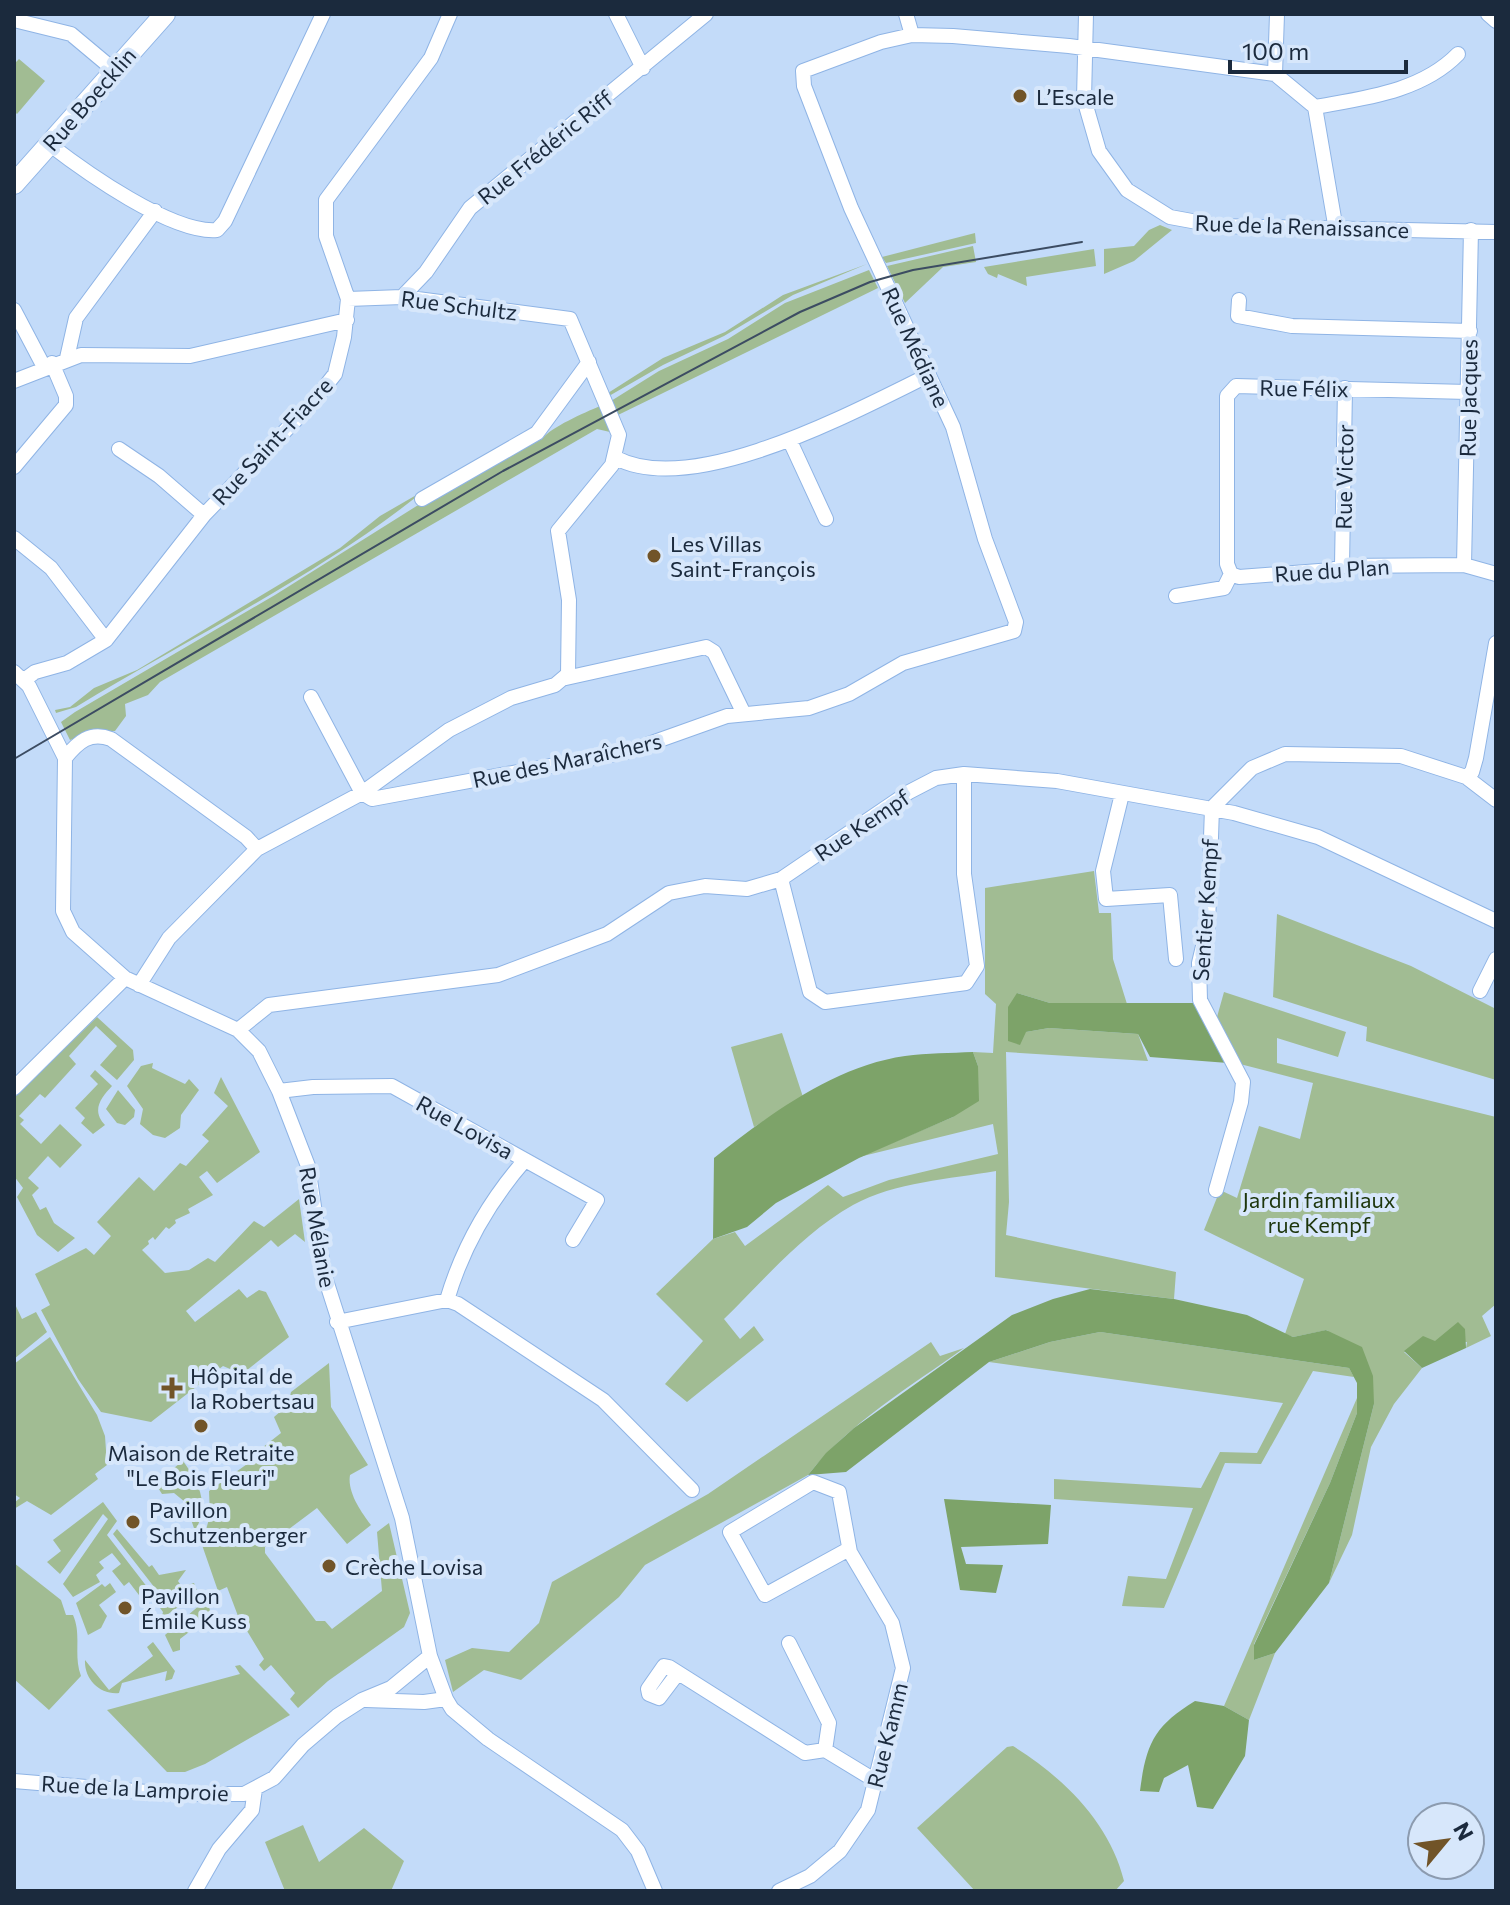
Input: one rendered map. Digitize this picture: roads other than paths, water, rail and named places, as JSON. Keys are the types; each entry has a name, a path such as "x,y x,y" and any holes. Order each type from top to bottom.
{"main road":[{"name":"Rue Boecklin","path":"14,184 165,14"}],"street":[{"path":"49,144 110,187 155,211 210,230 221,227 323,14"},
{"name":"Rue Saint-Fiacre","path":"19,676 67,663 106,640 204,515 324,390 338,366 348,299 326,236 326,200 333,186 431,58 450,14"},
{"path":"616,14 643,68"},
{"name":"Rue Frédéric Riff","path":"402,297 426,272 470,208 706,14"},
{"path":"906,14 912,35 1085,48 1275,74 1315,107 1336,230"},
{"name":"Rue de la Renaissance","path":"1086,14 1084,99 1092,135 1116,178 1141,201 1170,217 1210,226 1496,232"},
{"path":"1275,74 1277,14"},
{"path":"1488,14 1496,21"},
{"path":"14,20 71,34 114,70"},
{"name":"Rue Médiane","path":"903,663 980,642 1017,627 965,477 953,427 851,208 804,86 803,71 854,54 865,46 912,35"},
{"path":"1315,107 1409,86 1446,66 1458,54"},
{"path":"67,358 76,318 155,211"},
{"name":"Rue Jacques","path":"1464,565 1471,230"},
{"name":"Rue Schultz","path":"348,299 402,297 570,319 589,362"},
{"path":"1239,300 1238,316 1292,326 1470,331"},
{"path":"14,310 66,396 66,405 14,467"},
{"path":"14,381 67,358 94,354 190,356 347,320"},
{"path":"422,499 537,433 589,362 619,435 616,458 558,531 569,600 566,678"},
{"path":"616,458 626,463 684,468 790,441 929,375"},
{"name":"Rue Félix","path":"1231,574 1227,564 1227,396 1236,386 1468,392"},
{"name":"Rue Victor","path":"1342,566 1345,388"},
{"path":"790,441 826,519"},
{"path":"119,449 159,476 204,515"},
{"path":"14,538 51,568 106,640"},
{"name":"Rue du Plan","path":"1231,574 1239,577 1332,570 1342,566 1464,565 1496,574"},
{"path":"1176,596 1224,588 1231,574"},
{"path":"1466,777 1472,772 1476,758 1496,643"},
{"path":"311,697 362,793 449,730 511,698 555,685 566,678 706,647 714,652 744,714"},
{"name":"Rue des Maraîchers","path":"14,1088 132,981 169,938 257,849 362,793 372,799 626,752 744,714 809,708 855,691 903,663"},
{"name":"Rue Mélanie","path":"19,676 65,758 65,919 94,953 132,981 238,1030 259,1051 279,1091 308,1166 324,1274 402,1518 430,1656 446,1699"},
{"path":"65,758 77,744 94,736 111,739 246,837 257,849"},
{"path":"1212,808 1252,768 1285,754 1401,756 1466,777 1496,800"},
{"path":"781,879 810,992 825,1002 966,983 977,966 964,874 964,774"},
{"name":"Rue Kempf","path":"238,1030 269,1005 498,975 607,934 669,893 705,886 747,889 781,879 909,792 936,778 964,774 1057,781 1194,809 1212,808 1318,837 1496,921"},
{"name":"Sentier Kempf","path":"1122,794 1103,871 1106,906 1170,895 1176,959"},
{"name":"Sentier Kempf","path":"1212,808 1208,925 1199,963 1200,1000 1243,1082 1241,1102 1216,1190"},
{"path":"1480,991 1496,959"},
{"name":"Rue Lovisa","path":"279,1091 313,1087 392,1086 597,1200 573,1240"},
{"path":"447,1300 458,1265 479,1226 505,1183 525,1160"},
{"path":"337,1322 447,1300 603,1400 692,1490"},
{"name":"Rue Kamm","path":"779,1891 810,1876 840,1851 868,1810 903,1668 892,1623 849,1549 839,1492 813,1482 730,1532 765,1595 849,1549"},
{"path":"789,1643 829,1723 825,1750"},
{"path":"195,1891 219,1849 252,1810 255,1789 274,1778 324,1726 362,1700 391,1688 430,1656"},
{"path":"678,1673 805,1753 825,1750 876,1781"},
{"path":"362,1700 424,1702 446,1699 452,1709 488,1739 622,1830 638,1851 655,1891"},
{"name":"Rue de la Lamproie","path":"14,1781 222,1796 255,1789"}],"tram line":[{"path":"14,759 503,471 800,312 870,282 913,270 1082,242"}],"place":[{"name":"L’Escale","path":"1020,96"},
{"name":"Les Villas Saint-François","path":"654,556"},
{"name":"Hôpital de la Robertsau","path":"172,1388"},
{"name":"Maison de Retraite \"Le Bois Fleuri\"","path":"201,1426"},
{"name":"Pavillon Schutzenberger","path":"133,1522"},
{"name":"Crèche Lovisa","path":"329,1566"},
{"name":"Pavillon Émile Kuss","path":"125,1608"}],"park label":[{"name":"Jardin familiaux rue Kempf","path":"1319,1212"}]}
